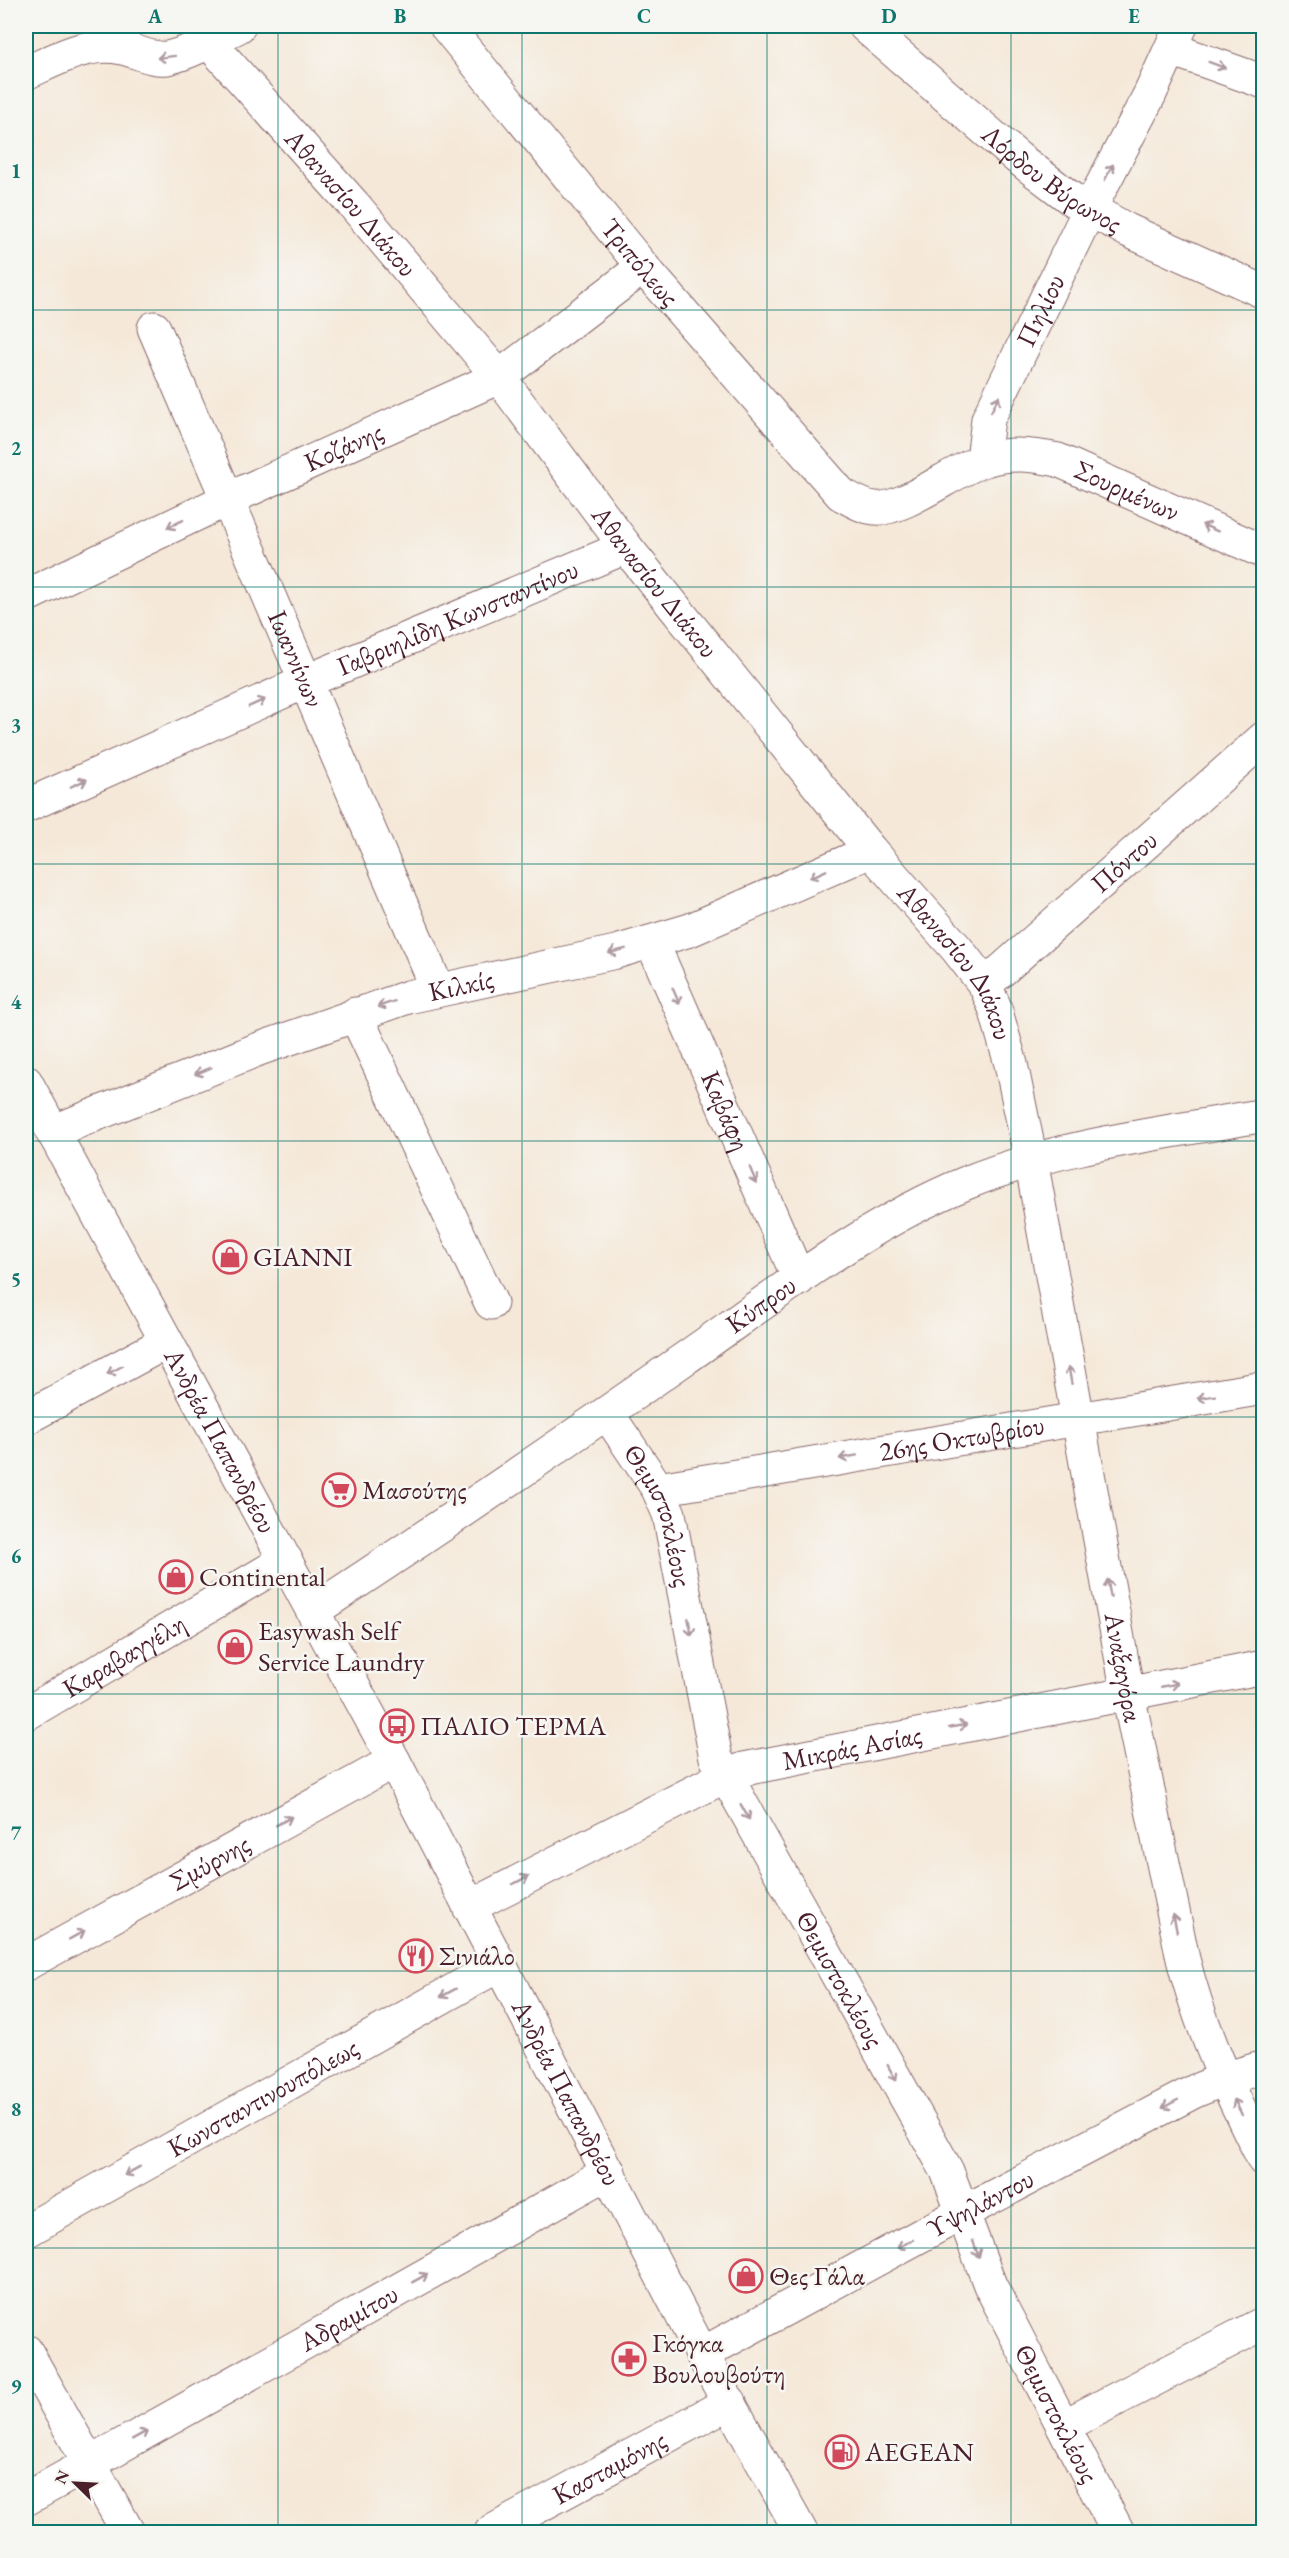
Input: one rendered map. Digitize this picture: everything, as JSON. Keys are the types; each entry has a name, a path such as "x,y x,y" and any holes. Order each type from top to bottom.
{"street":[{"path":"26,73 78,50 121,47 149,58 165,58 184,53 238,26"},
{"name":"Τριπόλεως","path":"446,26 643,267 841,494 859,504 878,509 896,505 983,460"},
{"name":"Λόρδου Βύρωνος","path":"865,26 1018,158 1059,190 1089,210 1127,230 1263,292"},
{"path":"1176,37 1263,82"},
{"name":"Πηλίου","path":"983,460 987,418 1176,37"},
{"name":"Αθανασίου Διάκου","path":"208,41 354,205 499,376 626,547 872,851 957,949 985,986 995,1008 1009,1055 1031,1160"},
{"name":"Κοζάνης","path":"26,596 228,499 499,376 643,267"},
{"name":"Ιωαννίνων","path":"154,328 438,990"},
{"name":"Σουρμένων","path":"983,460 1005,455 1032,455 1058,460 1263,552"},
{"name":"Γαβριηλίδη Κωνσταντίνου","path":"26,806 307,681 626,547"},
{"name":"Πόντου","path":"985,986 1263,738"},
{"name":"Κιλκίς","path":"52,1132 259,1049 355,1014 438,990 652,942 690,930 872,851"},
{"name":"Καβάφη","path":"652,942 799,1279"},
{"path":"355,1014 491,1303"},
{"name":"Ανδρέα Παπανδρέου","path":"26,1082 394,1761 702,2354 801,2532"},
{"name":"Κύπρου","path":"313,1611 607,1413 799,1279 924,1203 965,1184 1031,1160 1103,1143 1263,1115"},
{"name":"Αναξαγόρα","path":"1031,1160 1128,1694 1183,1959 1193,2000 1224,2079 1263,2160"},
{"path":"26,1418 166,1342"},
{"name":"26ης Οκτωβρίου","path":"658,1489 1263,1388"},
{"name":"Θεμιστοκλέους","path":"607,1413 658,1489 669,1514 713,1748 725,1776 947,2171 990,2284 1118,2532"},
{"name":"Καραβαγγέλη","path":"26,1714 286,1560"},
{"name":"Μικράς Ασίας","path":"469,1907 725,1776 779,1760 1263,1667"},
{"name":"Σμύρνης","path":"26,1964 394,1761"},
{"name":"Κωνσταντινουπόλεως","path":"26,2231 500,1965"},
{"name":"Υψηλάντου","path":"702,2354 964,2211 1224,2079 1263,2067"},
{"name":"Αδραμίτου","path":"26,2499 609,2172"},
{"path":"1064,2426 1263,2323"},
{"path":"26,2351 128,2532"},
{"name":"Κασταμόνης","path":"491,2532 730,2402"}],"place":[{"name":"GIANNI","path":"230,1257"},
{"name":"Μασούτης","path":"339,1490"},
{"name":"Continental","path":"176,1577"},
{"name":"Easywash Self Service Laundry","path":"235,1647"},
{"name":"ΠΑΛΙΟ ΤΕΡΜΑ","path":"397,1726"},
{"name":"Σινιάλο","path":"416,1956"},
{"name":"Θες Γάλα","path":"746,2276"},
{"name":"Γκόγκα Βουλουβούτη","path":"629,2359"},
{"name":"AEGEAN","path":"842,2452"}]}
